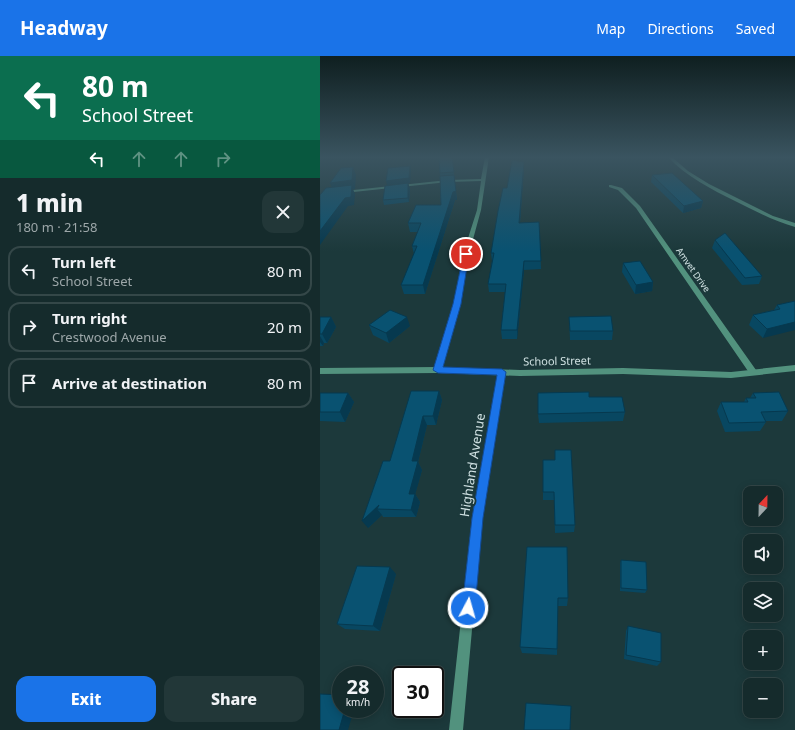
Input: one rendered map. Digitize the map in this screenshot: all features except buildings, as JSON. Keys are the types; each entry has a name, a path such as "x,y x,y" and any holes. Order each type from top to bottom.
{"street":[{"path":"337,193 379,188"},
{"path":"438,370 457,304 466,254 479,210 483,188"},
{"name":"Amvet Drive","path":"618,188 638,207 753,372"},
{"path":"714,188 771,217 795,225"},
{"name":"School Street","path":"320,371 623,371 731,375 795,368"},
{"name":"Highland Avenue","path":"456,730 477,518 502,372"}],"route":[{"path":"466,254 457,304 438,370 502,372 477,518 468,608"}]}
